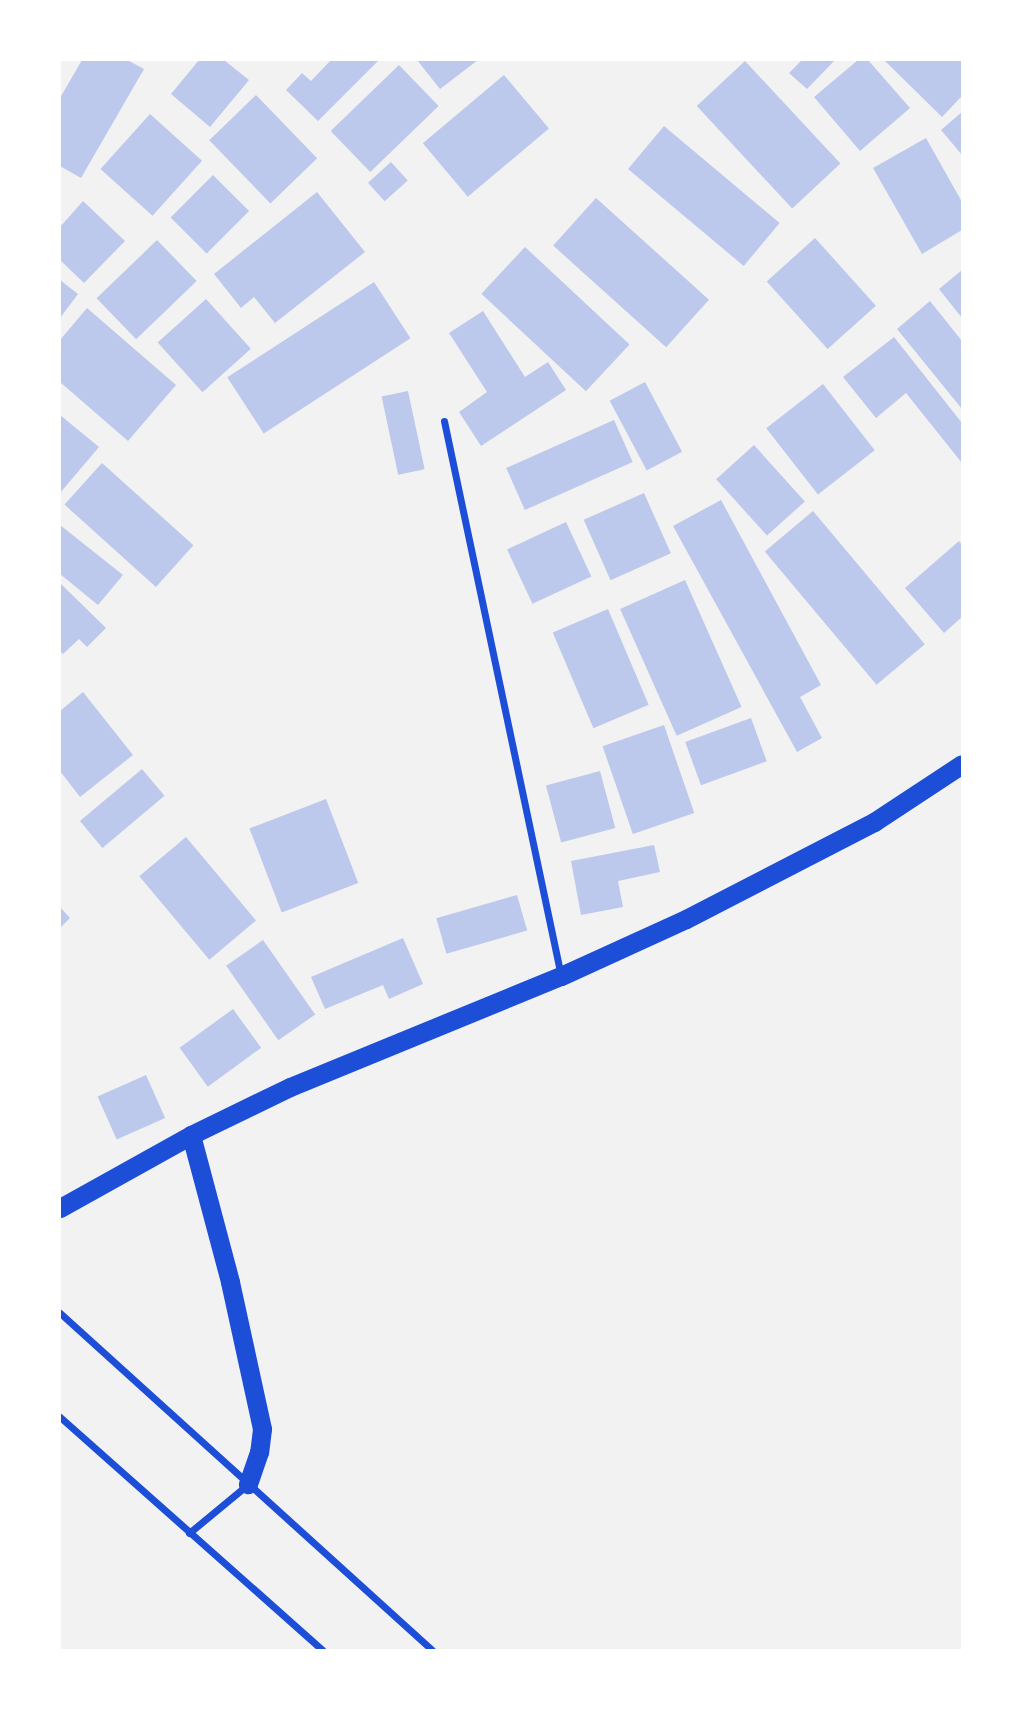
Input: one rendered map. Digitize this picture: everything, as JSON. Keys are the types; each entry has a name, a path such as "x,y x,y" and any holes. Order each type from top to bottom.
{"highway":[{"path":"60,1208 191,1135 290,1087 561,976 686,919 874,822 962,764"},
{"path":"191,1135 230,1282 262,1429 259,1452 248,1484"}],"street":[{"path":"444,421 561,976"},
{"path":"60,1313 432,1650"},
{"path":"60,1417 322,1650"},
{"path":"189,1533 248,1484"}],"building":[{"path":"82,60 127,60 144,69 81,178 60,166 60,98"},
{"path":"199,60 224,60 249,80 210,127 171,94"},
{"path":"331,60 379,60 318,121 286,90 302,73 311,81"},
{"path":"417,60 478,60 440,89"},
{"path":"802,60 835,60 807,89 789,73"},
{"path":"858,60 868,60 910,108 860,151 814,97"},
{"path":"884,60 962,60 962,96 942,117"},
{"path":"745,61 840,163 792,208 697,106"},
{"path":"399,65 439,106 370,172 331,131"},
{"path":"504,75 549,129 468,197 423,143"},
{"path":"256,95 317,158 270,203 209,140"},
{"path":"962,112 962,155 941,130"},
{"path":"150,114 202,161 153,216 100,169"},
{"path":"664,126 780,223 744,266 628,169"},
{"path":"926,138 962,202 962,230 922,254 873,168"},
{"path":"391,162 408,181 385,201 368,183"},
{"path":"213,175 249,211 207,253 171,217"},
{"path":"317,192 365,252 275,323 254,297 241,308 214,274"},
{"path":"596,198 709,300 666,347 553,246"},
{"path":"83,201 125,241 84,283 60,260 60,227"},
{"path":"815,238 876,306 828,349 767,281"},
{"path":"157,240 197,281 136,339 97,298"},
{"path":"525,247 630,345 586,391 481,294"},
{"path":"962,270 962,318 939,289"},
{"path":"60,280 78,294 60,318"},
{"path":"374,282 410,338 264,434 227,377"},
{"path":"206,299 251,349 203,392 158,342"},
{"path":"930,301 962,341 962,409 897,329"},
{"path":"87,308 176,385 128,441 60,382 60,340"},
{"path":"483,311 525,377 548,362 566,390 481,446 459,412 487,392 449,333"},
{"path":"894,337 962,423 962,463 906,393 876,418 843,377"},
{"path":"645,382 682,452 647,471 610,401"},
{"path":"823,384 875,450 818,495 766,428"},
{"path":"408,391 425,469 398,475 382,397"},
{"path":"60,415 99,447 60,493"},
{"path":"614,420 633,462 525,510 506,468"},
{"path":"754,445 805,501 767,536 716,479"},
{"path":"102,463 193,545 156,587 65,505"},
{"path":"644,493 671,553 611,580 584,520"},
{"path":"721,500 821,685 800,697 822,738 797,752 673,526"},
{"path":"813,511 925,644 877,685 765,551"},
{"path":"566,522 591,576 532,604 507,549"},
{"path":"60,525 123,575 98,605 60,574"},
{"path":"959,541 962,545 962,617 944,633 905,588"},
{"path":"685,580 742,707 677,736 620,609"},
{"path":"60,583 106,628 87,647 79,639 63,654 60,651"},
{"path":"608,609 649,705 593,728 553,632"},
{"path":"83,692 133,755 80,797 60,771 60,711"},
{"path":"751,718 767,761 701,785 685,742"},
{"path":"664,725 694,813 633,834 603,746"},
{"path":"142,769 164,796 102,848 80,821"},
{"path":"600,771 615,828 561,842 546,785"},
{"path":"326,799 358,883 282,912 249,828"},
{"path":"186,837 256,920 209,960 139,876"},
{"path":"654,845 660,872 618,881 623,907 581,915 571,861"},
{"path":"517,895 527,931 446,954 436,918"},
{"path":"60,907 70,918 60,928"},
{"path":"403,938 423,984 389,999 383,985 325,1009 311,977"},
{"path":"263,940 315,1015 278,1040 226,966"},
{"path":"233,1009 261,1048 208,1087 180,1048"},
{"path":"146,1075 165,1118 117,1139 98,1097"}]}
